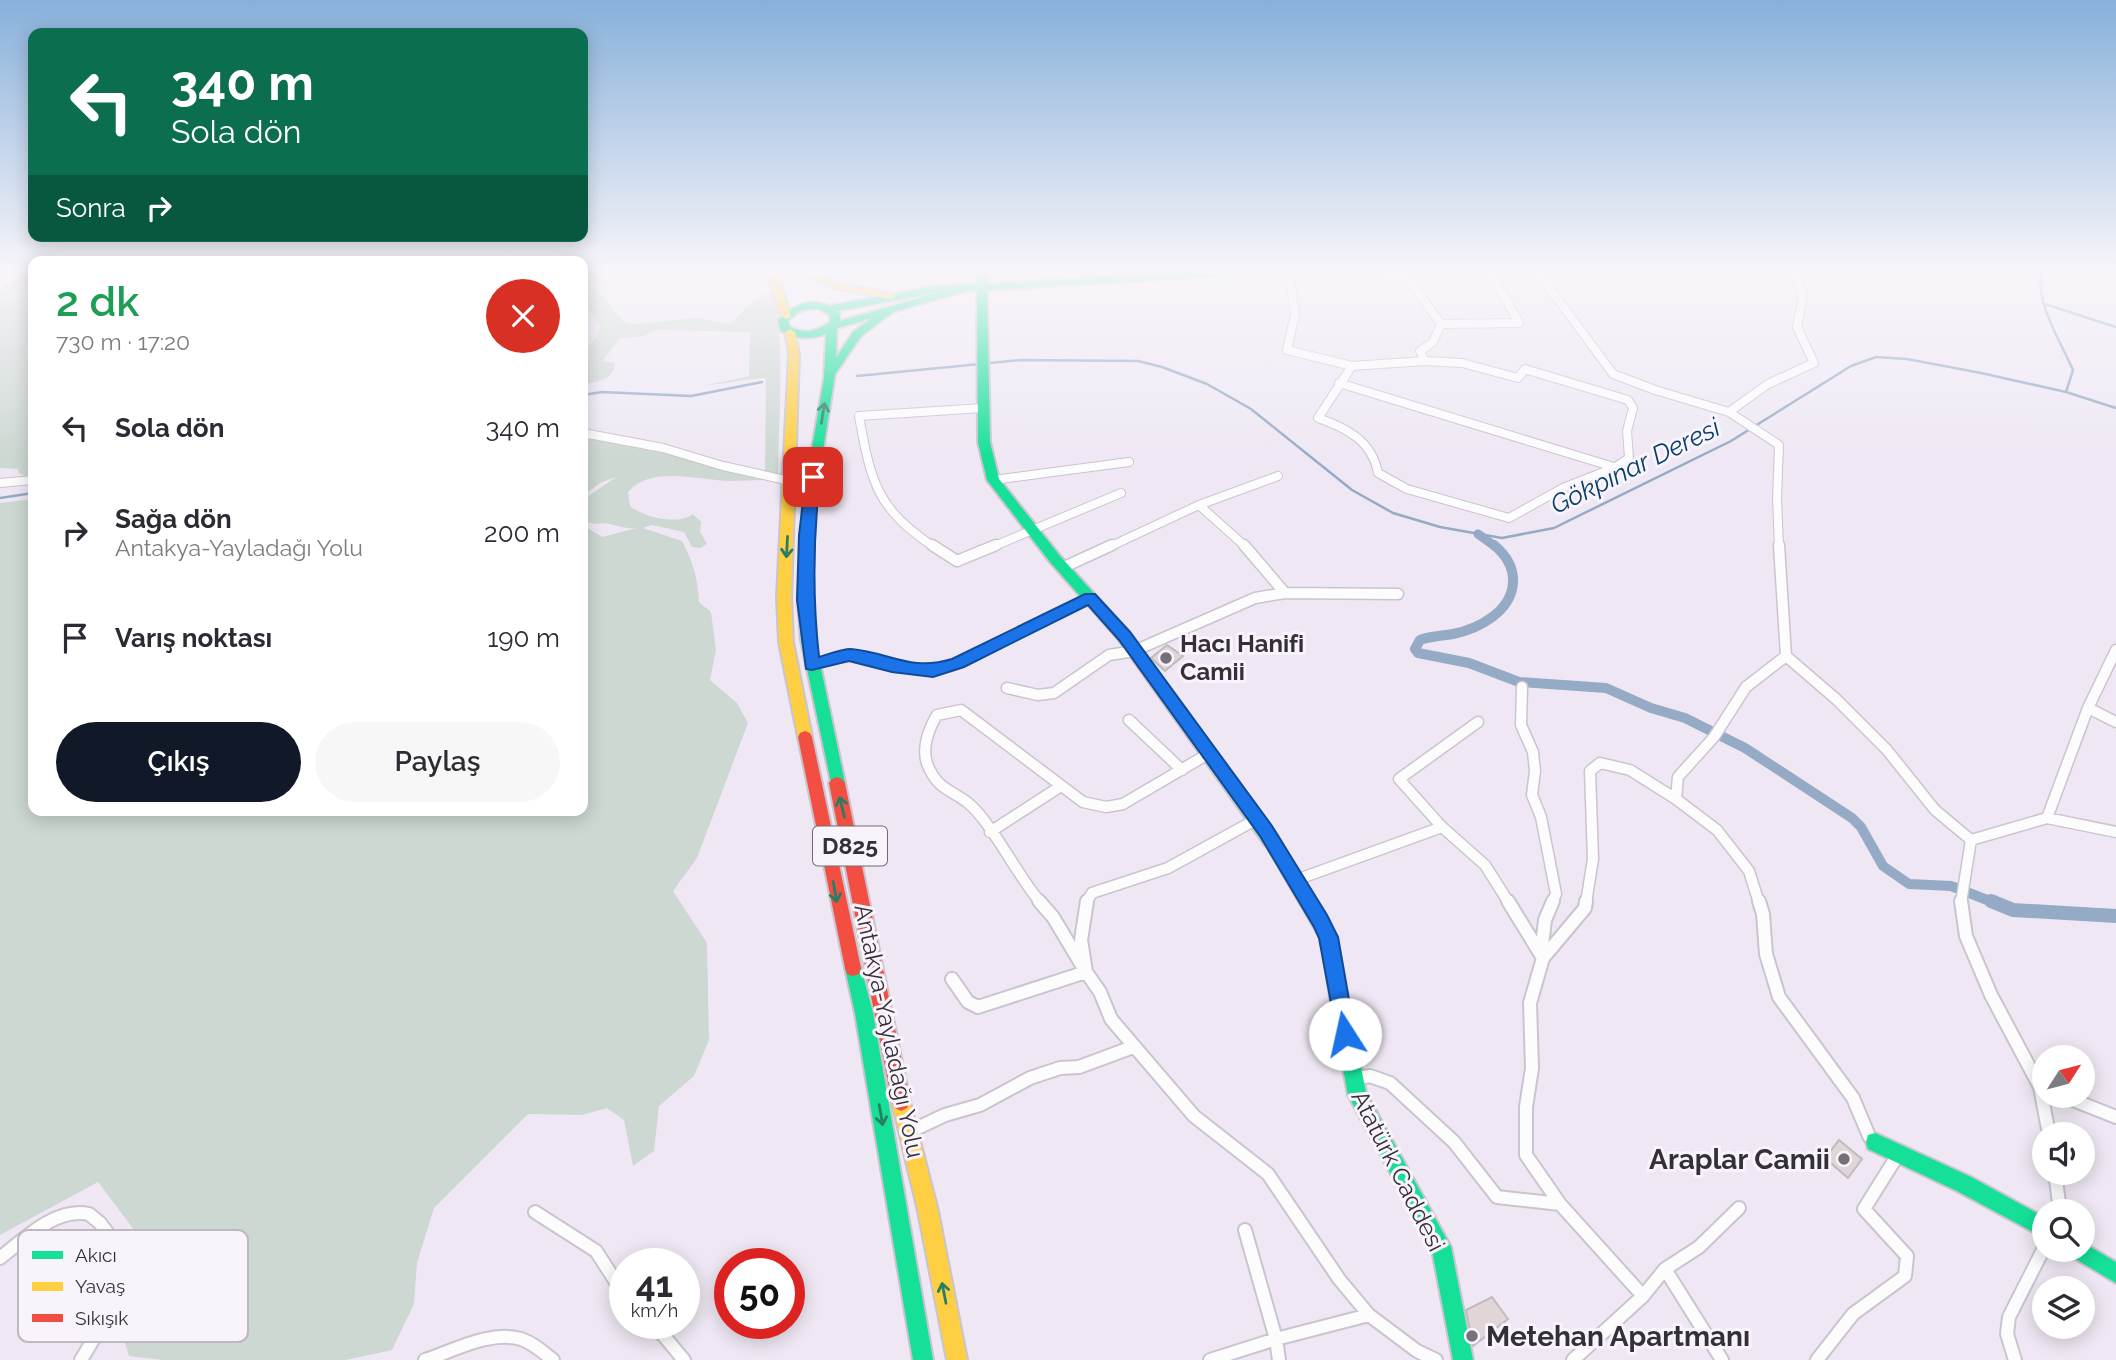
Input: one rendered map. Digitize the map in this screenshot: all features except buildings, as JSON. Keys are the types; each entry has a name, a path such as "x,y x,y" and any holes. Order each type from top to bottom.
{"main road":[{"path":"790,332 812,335 820,331"},
{"name":"Antakya-Yayladağı Yolu","path":"833,331 829,378 809,501 806,621 812,664 957,1360"},
{"path":"829,378 842,352 858,331"},
{"name":"Atatürk Caddesi","path":"981,331 986,455 993,481 1062,568 1124,636 1257,819 1329,937 1352,1079 1357,1095 1441,1247 1462,1360"},
{"name":"Antakya-Yayladağı Yolu","path":"790,332 794,354 784,597 786,642 841,920 864,1013 923,1360"},
{"path":"1875,1142 1965,1184 2032,1221"},
{"path":"2095,1260 2116,1273"}],"street":[{"path":"1291,331 1287,350 1353,366 1425,361 1462,363 1518,378 1525,369 1628,400 1633,408 1627,431 1629,458 1618,468 1566,487 1534,502 1509,518 1407,489 1378,474 1377,463 1365,442 1345,426 1318,418 1339,383 1353,366"},
{"path":"1425,361 1420,351 1433,342 1438,331"},
{"path":"1582,331 1614,374 1732,415 1779,445 1780,561 1786,656 1879,742 1935,810 1971,840"},
{"path":"1732,415 1745,398 1783,377 1803,372 1814,363 1813,352 1799,331"},
{"path":"1339,383 1618,468"},
{"path":"983,408 859,416 873,480 882,500 914,533 957,561 1121,494"},
{"path":"588,434 663,448 723,467 790,481"},
{"path":"993,481 1129,463"},
{"path":"1062,568 1199,505 1278,476"},
{"path":"0,484 28,481"},
{"path":"1199,505 1248,547 1268,568 1285,593"},
{"path":"1007,688 1038,695 1055,693 1109,655 1134,651 1255,598 1285,593 1398,594"},
{"path":"812,664 849,655 892,666 933,671 970,657 1090,598"},
{"path":"2047,818 2088,708 2116,650"},
{"path":"1676,799 1678,777 1714,737 1746,687 1786,656"},
{"path":"1522,687 1521,725 1533,752 1534,762 1532,795 1541,817 1556,894 1545,920 1542,956 1530,1003 1532,1068 1526,1107 1526,1155 1560,1204 1643,1296"},
{"path":"2088,708 2116,722"},
{"path":"1208,754 1123,804 1106,807 1083,803 961,710 937,715 925,744 926,764 940,787 968,803 990,832 1030,891 1053,917 1100,992 1111,1019 1133,1047 1194,1116 1268,1174 1339,1279 1368,1315 1417,1351 1436,1360"},
{"path":"1129,720 1182,770"},
{"path":"1478,722 1399,779 1442,827 1485,865 1542,956"},
{"path":"1542,956 1585,908 1592,859 1590,771 1600,763 1630,770 1676,799 1717,830 1749,871 1763,914 1766,954 1779,997 1853,1098 1869,1136 1875,1142"},
{"path":"990,832 1061,786"},
{"path":"1971,840 2047,818 2116,832"},
{"path":"1086,972 1081,940 1085,904 1092,893 1168,868 1257,819"},
{"path":"1296,880 1442,827"},
{"path":"1971,840 1961,901 1966,936 1991,995 2032,1069"},
{"path":"952,979 968,1002 978,1007 1086,972"},
{"path":"908,1133 945,1115 980,1105 1030,1078 1060,1068 1079,1066 1133,1047"},
{"path":"1352,1079 1370,1076 1390,1083 1454,1142 1497,1197 1560,1204"},
{"path":"2093,1108 2116,1117"},
{"path":"1817,1360 1853,1314 1905,1276 1907,1256 1864,1209 1899,1153"},
{"path":"1573,1360 1643,1296 1665,1269 1699,1247 1739,1208"},
{"path":"38,1230 77,1212 91,1215 105,1230"},
{"path":"535,1212 596,1251 609,1271"},
{"path":"1245,1230 1276,1339 1279,1360"},
{"path":"0,1258 18,1245"},
{"path":"2015,1360 2007,1334 2008,1317 2037,1262"},
{"path":"1665,1269 1722,1360"},
{"path":"1210,1360 1276,1339 1368,1315"},
{"path":"425,1360 484,1342 515,1338 553,1360"},
{"path":"666,1339 684,1360"},
{"path":"81,1360 92,1342"}],"shaded area":[{"path":"0,331 28,331 28,477 19,473 18,469 0,468"},
{"path":"599,331 654,331 641,337 620,338 603,361 614,363 612,373 604,379 588,383 588,347"},
{"path":"725,331 779,331 778,479 729,481 662,476 638,484 628,492 630,506 643,514 670,520 687,518 693,514 701,522 700,532 707,544 700,548 692,547 684,532 652,525 643,528 682,541 694,570 699,602 711,612 716,650 710,680 737,703 748,723 697,858 673,891 707,943 709,1040 694,1076 659,1106 654,1151 633,1166 624,1120 607,1108 582,1115 528,1114 434,1208 417,1263 414,1304 392,1350 346,1360 163,1360 129,1356 125,1342 248,1342 248,1230 134,1230 98,1182 0,1235 0,503 28,500 28,816 588,816 588,528 602,537 637,528 588,522 588,497 616,477 600,483 588,492 588,434 765,473 766,379 703,386 749,376 750,332"}],"waterway":[{"path":"2054,331 2073,370 2066,392"},
{"name":"Gökpınar Deresi","path":"857,376 1021,360 1138,361 1162,367 1207,384 1251,409 1352,490 1393,513 1440,527 1502,538 1554,528 1731,441 1851,366 1876,357 1907,359 2066,392"},
{"name":"Gökpınar Deresi","path":"588,394 602,392 691,396 762,382"},
{"name":"Gökpınar Deresi","path":"2066,392 2116,408"},
{"name":"Gökpınar Deresi","path":"0,498 28,494"},
{"path":"1478,534 1496,547"},
{"path":"1496,547 1511,567 1513,583 1511,593 1500,611 1473,628 1420,640 1415,649 1418,653 1469,663 1519,682 1606,688 1651,708 1685,718 1745,748 1852,818 1861,827 1883,866 1909,884 1951,886 1995,903"},
{"path":"1991,901 2013,910 2116,916"}],"traffic: fast":[{"path":"791,331 811,335 822,331"},
{"path":"832,331 829,378 809,501 805,600 808,640 837,783"},
{"path":"832,371 860,331"},
{"path":"983,331 984,442 993,480 1055,559 1124,636 1271,840"},
{"path":"853,968 864,1013 923,1360"},
{"path":"1341,1009 1357,1095 1441,1247 1463,1360"},
{"path":"1875,1142 1964,1184 2032,1221"},
{"path":"2095,1260 2116,1273"}],"traffic: slow":[{"path":"790,332 794,354 784,597 786,642 805,737"},
{"path":"901,1102 928,1211 957,1360"}],"traffic: jam":[{"path":"805,737 853,968"},
{"path":"837,783 901,1102"},
{"path":"1271,840 1329,937 1341,1009"}],"place":[{"name":"Hacı Hanifi Camii","path":"1166,658"},
{"name":"Araplar Camii","path":"1844,1159"},
{"name":"Metehan Apartmanı","path":"1472,1336"}],"route":[{"path":"813,477 809,501 805,600 812,664 849,655 892,666 933,671 958,663 1090,598 1124,636 1266,831 1320,921 1329,937 1345,1034"}]}
